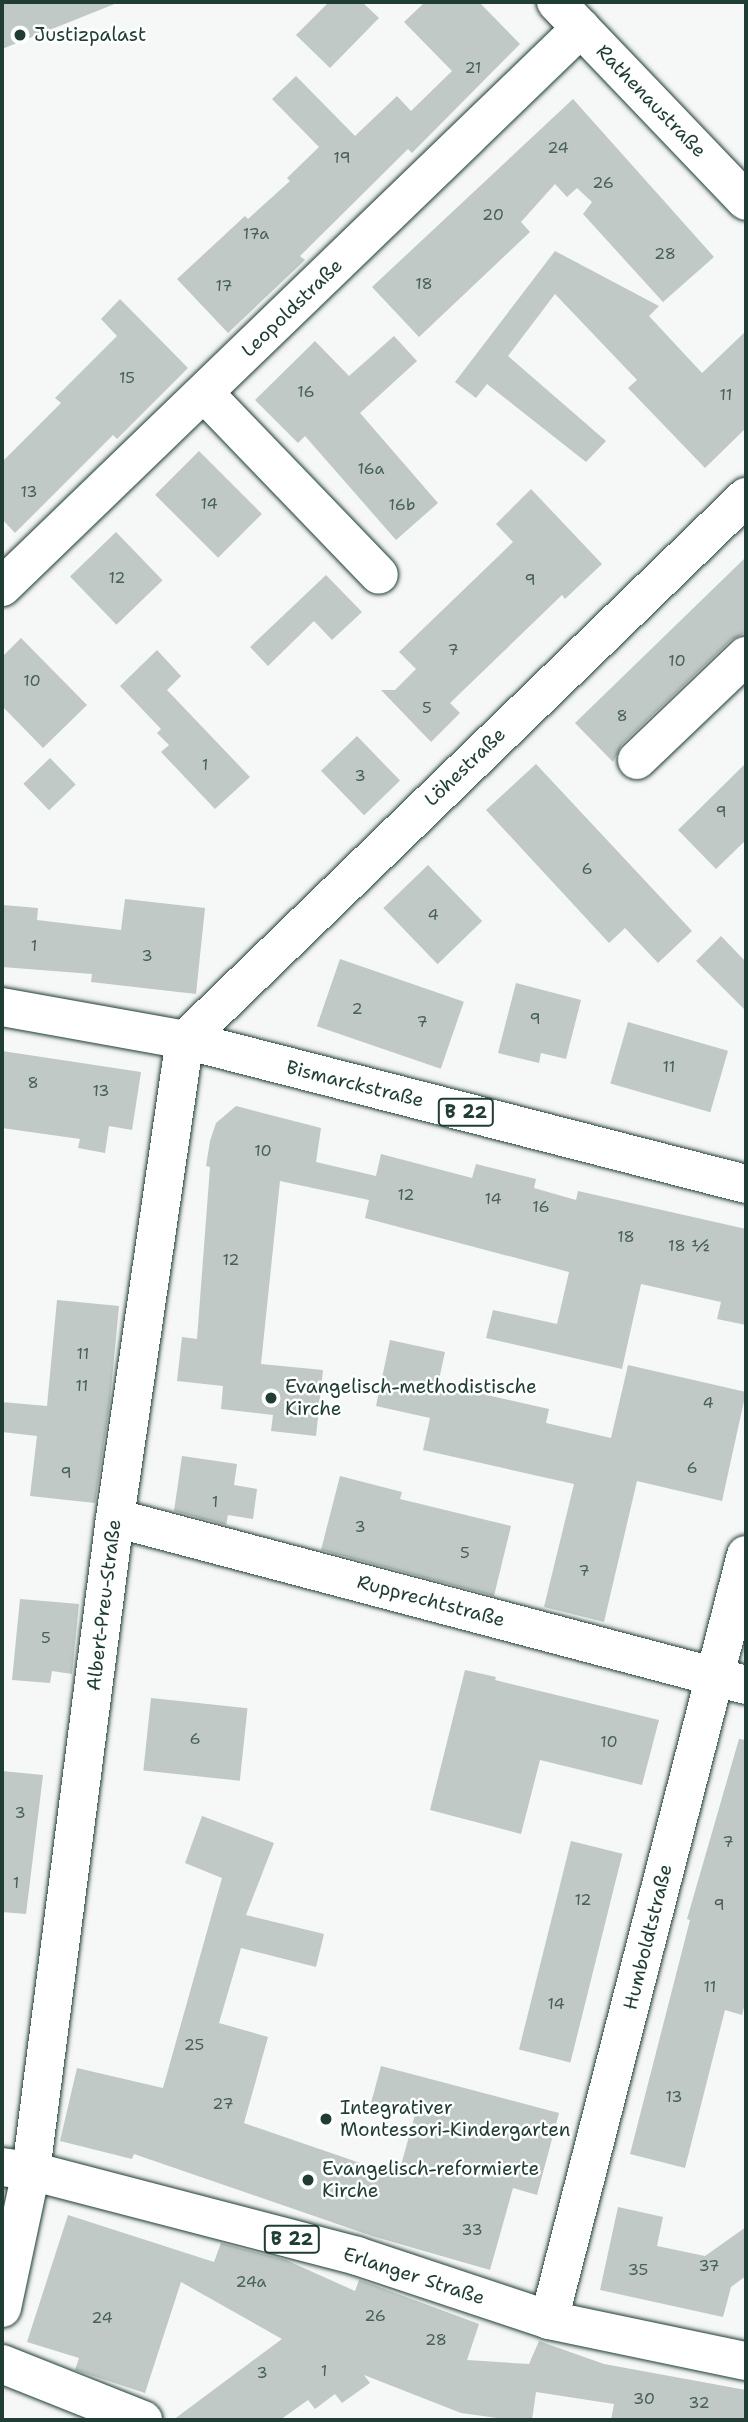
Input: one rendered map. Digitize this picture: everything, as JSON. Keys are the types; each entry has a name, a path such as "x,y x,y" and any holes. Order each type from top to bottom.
{"street":[{"name":"Rathenaustraße","path":"568,15 746,201"},
{"name":"Leopoldstraße","path":"2,587 204,393 568,15"},
{"path":"204,393 379,575"},
{"name":"Löhestraße","path":"185,1040 746,497"},
{"path":"637,760 746,656"},
{"name":"Bismarckstraße","path":"2,1007 185,1040 746,1184"},
{"name":"Albert-Preu-Straße","path":"2,2308 16,2169 185,1040"},
{"name":"Rupprechtstraße","path":"115,1518 731,1681"},
{"name":"Humboldtstraße","path":"549,2320 731,1681 746,1555"},
{"name":"Erlanger Straße","path":"16,2169 357,2256 549,2320 746,2361"},
{"path":"2,2364 143,2420"}],"building":[{"name":"Justizpalast","path":"2,2 117,2 117,3 2,49"},
{"path":"329,2 362,2 379,18 330,68 296,35"},
{"path":"425,2 479,2 520,44 412,153 408,149 300,256 305,260 228,333 177,279 245,216 248,219 290,181 287,178 319,147 272,99 296,76 355,136 397,96 411,111 452,71 404,22"},
{"path":"573,99 714,257 663,302 583,214 592,202 577,188 567,197 555,184 521,222 530,232 419,337 372,287"},
{"path":"555,251 659,306 649,316 702,373 746,331 746,428 705,468 628,388 637,380 555,294 508,356 606,441 586,462 487,384 476,398 455,382"},
{"path":"120,299 188,368 117,439 113,435 15,533 2,519 2,462 61,403 55,398 117,336 101,319"},
{"path":"394,336 417,361 360,413 438,503 396,540 305,436 298,443 255,400 315,341 349,376"},
{"path":"199,451 262,514 218,558 155,495"},
{"path":"531,489 602,564 565,599 562,595 450,703 460,713 431,742 381,690 395,690 416,669 399,652 513,542 496,524"},
{"path":"116,532 163,580 117,625 70,576"},
{"path":"746,557 746,632 731,640 622,744 613,762 575,723"},
{"path":"326,575 362,612 332,640 314,621 268,666 250,647"},
{"path":"21,638 87,705 43,748 2,706 2,657"},
{"path":"157,650 181,676 167,690 250,777 215,809 161,752 169,745 157,733 161,729 120,686"},
{"path":"357,736 400,781 364,815 321,771"},
{"path":"50,758 76,785 49,810 23,784"},
{"path":"746,763 746,840 716,869 678,830"},
{"path":"536,764 692,931 658,963 625,928 609,943 486,810"},
{"path":"428,865 482,921 438,964 383,908"},
{"path":"125,899 205,908 196,994 91,982 92,974 2,967 3,905 38,908 37,920 121,930"},
{"path":"721,936 746,962 746,1011 696,961"},
{"path":"340,959 464,1002 441,1069 317,1026"},
{"path":"516,983 581,1000 566,1059 541,1053 539,1063 498,1053"},
{"path":"628,1022 728,1051 710,1112 610,1084"},
{"path":"2,1051 141,1072 132,1130 109,1126 105,1153 78,1148 80,1139 2,1128"},
{"path":"236,1106 321,1128 316,1162 376,1176 381,1154 472,1178 476,1164 536,1179 534,1188 576,1200 578,1191 746,1229 746,1325 717,1319 721,1302 641,1284 622,1369 486,1338 493,1310 557,1324 569,1272 365,1218 369,1200 280,1181 261,1364 323,1370 316,1436 271,1431 273,1415 221,1409 223,1386 177,1381 182,1337 197,1339 210,1167 206,1166 210,1141 216,1123"},
{"path":"57,1300 119,1306 110,1401 95,1503 30,1496 37,1436 2,1432 2,1402 47,1406"},
{"path":"390,1340 445,1352 438,1384 549,1409 546,1423 611,1438 628,1365 746,1392 722,1501 637,1481 604,1622 544,1607 574,1484 423,1450 430,1418 376,1406"},
{"path":"182,1456 237,1464 234,1485 257,1489 253,1519 228,1515 226,1525 174,1511"},
{"path":"340,1476 402,1492 400,1499 511,1526 494,1596 321,1550"},
{"path":"20,1599 79,1604 72,1674 52,1671 50,1683 12,1680"},
{"path":"465,1670 496,1677 495,1680 659,1720 642,1785 540,1760 521,1834 430,1810"},
{"path":"151,1698 247,1708 240,1781 143,1771"},
{"path":"739,1739 746,1740 746,2000 742,2015 725,2010 685,2168 630,2154 690,1920 687,1919"},
{"path":"2,1771 43,1775 26,1914 2,1912"},
{"path":"202,1816 274,1843 246,1915 324,1934 316,1967 241,1948 219,2023 268,2037 244,2123 398,2176 415,2115 371,2103 381,2066 559,2113 537,2195 513,2188 490,2270 372,2236 134,2154 132,2159 60,2141 77,2068 163,2088 222,1878 185,1863"},
{"path":"571,1841 622,1854 570,2062 519,2050"},
{"path":"618,2207 663,2217 657,2246 705,2256 746,2227 746,2276 731,2287 723,2317 600,2290"},
{"path":"68,2215 214,2262 221,2243 286,2260 355,2291 359,2280 371,2284 479,2324 467,2360 529,2364 539,2341 604,2364 746,2390 746,2420 611,2420 614,2404 536,2392 532,2420 512,2420 461,2413 364,2375 370,2383 342,2403 335,2394 315,2409 308,2400 280,2420 173,2420 282,2339 181,2282 145,2393 75,2370 79,2358 27,2342"}],"place":[{"name":"Justizpalast","path":"20,35"},
{"name":"Evangelisch-methodistische Kirche","path":"271,1398"},
{"name":"Integrativer Montessori-Kindergarten","path":"326,2119"},
{"name":"Evangelisch-reformierte Kirche","path":"308,2180"}]}
